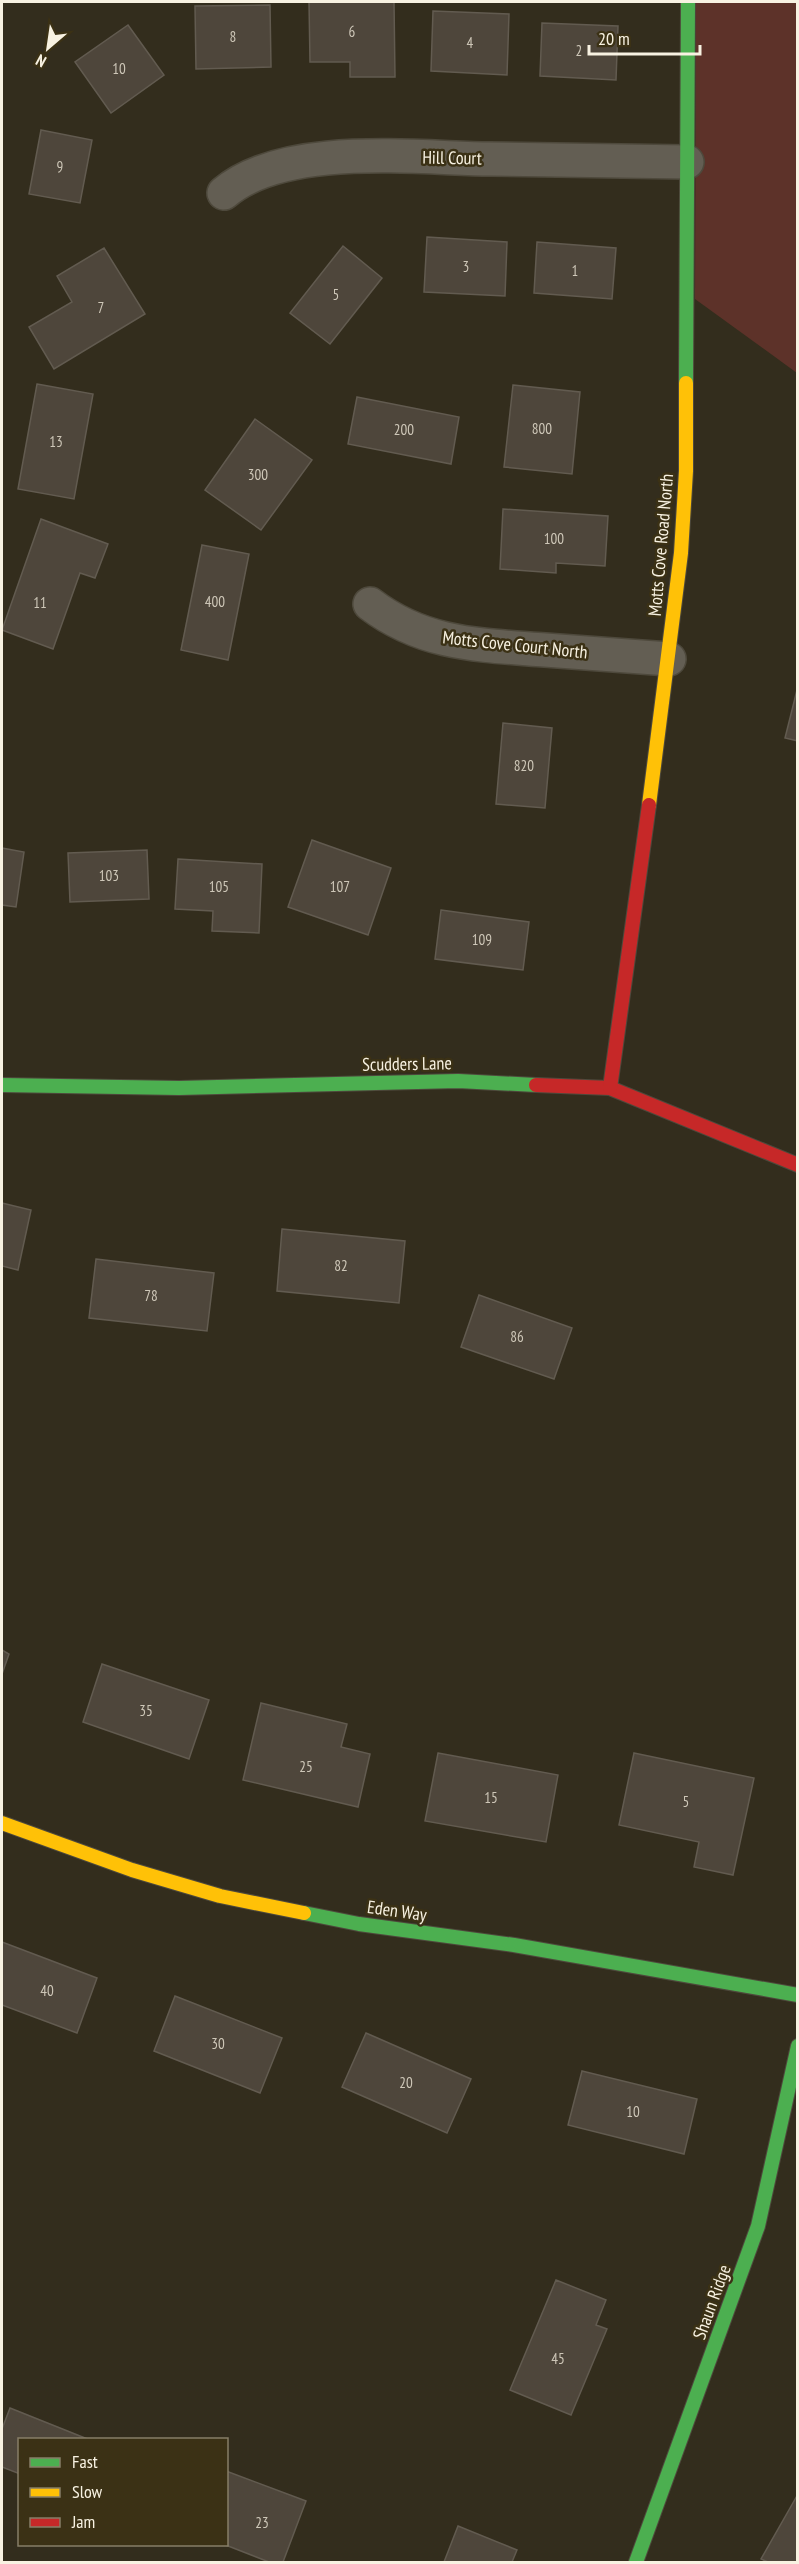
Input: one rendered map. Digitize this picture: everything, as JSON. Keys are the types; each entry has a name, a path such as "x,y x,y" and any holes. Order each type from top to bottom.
{"street":[{"name":"Motts Cove Road North","path":"610,1088 669,659 681,553 686,471 688,2"},
{"name":"Hill Court","path":"224,193 239,181 279,167 337,157 687,162"},
{"name":"Motts Cove Court North","path":"370,603 398,623 419,633 460,644 669,659"},
{"name":"Scudders Lane","path":"2,1085 179,1088 458,1081 610,1088 798,1165"},
{"name":"Eden Way","path":"2,1823 132,1870 220,1896 359,1924 514,1945 798,1995"},
{"name":"Shaun Ridge","path":"636,2562 758,2226 798,2046"}],"shaded area":[{"path":"696,2 797,2 797,373 695,299"}],"building":[{"path":"309,2 394,2 395,77 350,77 350,62 310,62"},
{"path":"270,5 271,67 196,69 195,6"},
{"path":"433,11 509,14 507,75 431,71"},
{"path":"542,23 618,26 616,80 540,76"},
{"path":"128,25 164,75 111,113 75,62"},
{"path":"41,130 92,140 80,203 29,194"},
{"path":"427,237 507,242 505,296 424,292"},
{"path":"537,242 616,248 612,299 534,293"},
{"path":"343,246 382,278 330,344 290,313"},
{"path":"104,248 145,314 54,369 29,327 72,302 57,276"},
{"path":"37,384 93,394 74,499 18,489"},
{"path":"513,385 580,392 572,474 504,467"},
{"path":"357,397 459,417 451,464 348,444"},
{"path":"255,419 312,460 261,530 205,490"},
{"path":"503,509 608,516 605,566 556,563 556,573 500,569"},
{"path":"41,519 108,544 95,578 80,573 53,649 2,630"},
{"path":"202,545 249,554 228,660 181,650"},
{"path":"798,686 798,741 785,738"},
{"path":"503,723 552,728 545,808 496,804"},
{"path":"312,840 391,868 368,935 288,907"},
{"path":"2,848 24,852 16,907 2,905"},
{"path":"147,850 149,899 70,902 68,853"},
{"path":"178,859 262,864 259,933 212,931 213,911 175,909"},
{"path":"441,910 529,922 523,970 435,959"},
{"path":"2,1203 31,1210 18,1270 2,1266"},
{"path":"282,1229 405,1241 399,1303 277,1291"},
{"path":"96,1259 214,1273 207,1331 89,1318"},
{"path":"479,1295 572,1328 554,1379 461,1347"},
{"path":"2,1650 9,1654 2,1674"},
{"path":"102,1664 209,1700 189,1759 83,1722"},
{"path":"261,1703 347,1724 341,1747 370,1754 358,1807 243,1780"},
{"path":"438,1753 558,1775 546,1842 425,1821"},
{"path":"634,1753 754,1778 733,1875 694,1867 699,1842 619,1825"},
{"path":"2,1942 97,1978 77,2033 2,2005"},
{"path":"175,1996 282,2038 260,2093 154,2051"},
{"path":"366,2033 471,2079 447,2133 342,2087"},
{"path":"582,2071 697,2099 684,2154 568,2125"},
{"path":"556,2280 606,2300 596,2325 607,2329 571,2415 510,2390"},
{"path":"10,2408 85,2438 18,2438 18,2473 2,2467 2,2429"},
{"path":"228,2472 306,2501 283,2562 269,2562 228,2546"},
{"path":"798,2494 798,2562 768,2562 761,2559"},
{"path":"458,2526 517,2550 512,2562 444,2562"}],"traffic: fast":[{"path":"686,383 688,2"},
{"path":"2,1085 179,1088 458,1081 536,1085"},
{"path":"304,1913 359,1924 514,1945 798,1995"},
{"path":"636,2562 758,2226 798,2046"}],"traffic: slow":[{"path":"649,805 681,553 686,471 686,383"},
{"path":"2,1823 132,1870 220,1896 304,1913"}],"traffic: jam":[{"path":"610,1088 649,805"},
{"path":"536,1085 610,1088 798,1165"}]}
